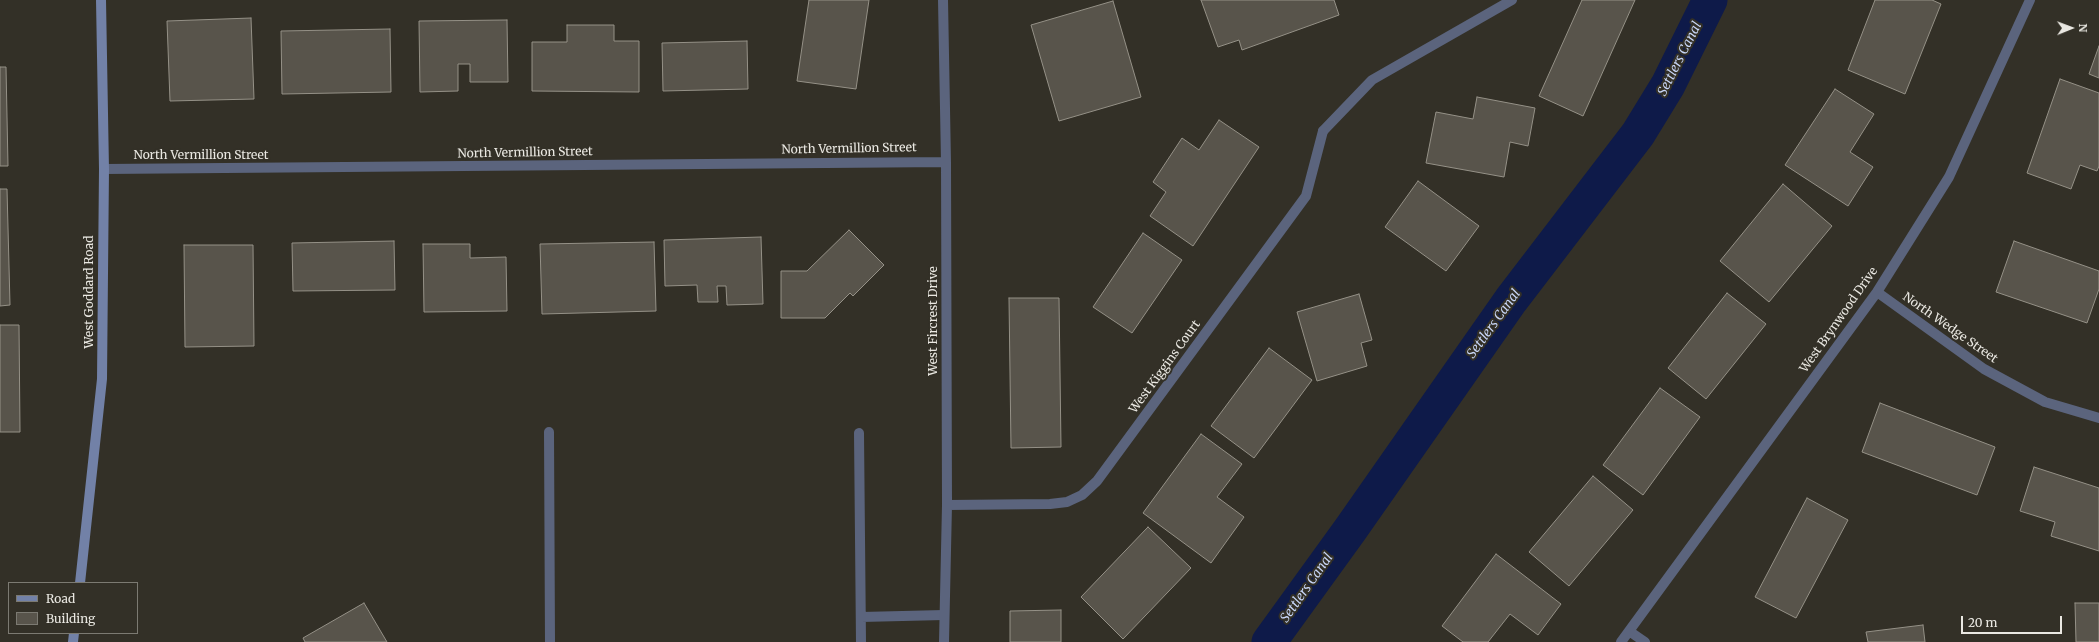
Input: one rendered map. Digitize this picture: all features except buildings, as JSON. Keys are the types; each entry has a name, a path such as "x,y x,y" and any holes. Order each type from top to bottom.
{"street":[{"name":"West Goddard Road","path":"80,582 102,379 104,169 101,0"},
{"name":"West Fircrest Drive","path":"943,0 946,162 947,505 944,642"},
{"name":"West Kiggins Court","path":"947,505 1050,504 1067,502 1082,495 1097,482 1306,196 1323,131 1372,80 1512,0"},
{"name":"West Brynwood Drive","path":"1621,642 1877,292 1949,177 2030,0"},
{"name":"North Vermillion Street","path":"104,169 946,162"},
{"name":"North Wedge Street","path":"1877,292 1984,370 2045,402 2099,418"},
{"path":"549,432 550,642"},
{"path":"859,433 861,642"},
{"path":"861,617 944,615"},
{"path":"1629,631 1645,642"}],"waterway":[{"name":"Settlers Canal","path":"1269,642 1350,530 1511,300 1638,134 1668,85 1710,0"}]}
